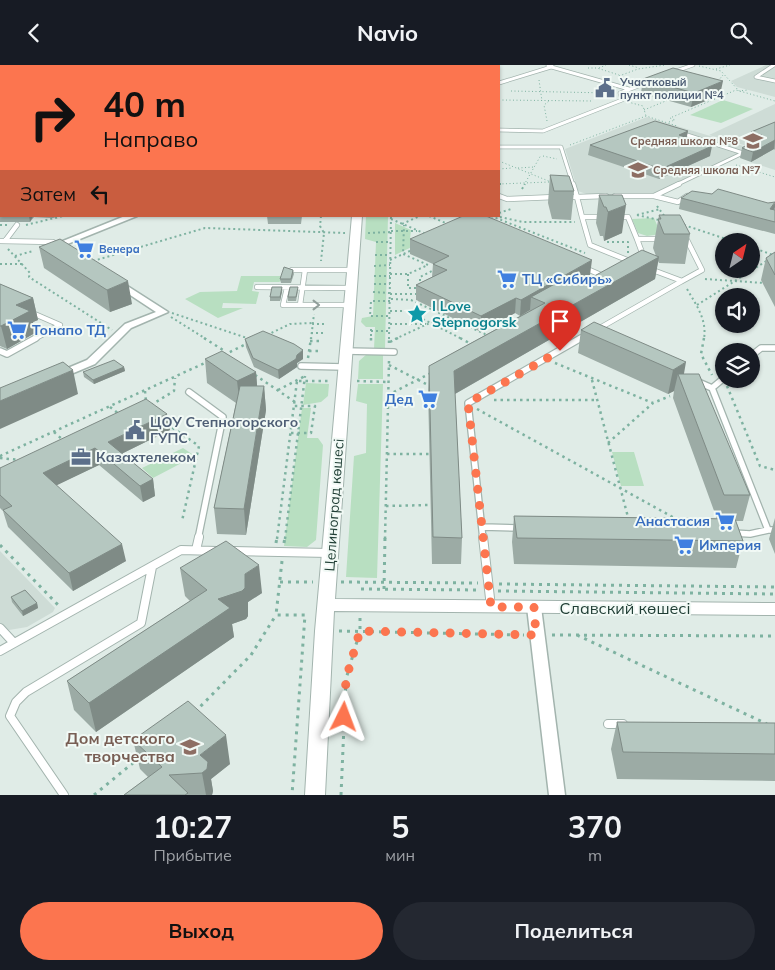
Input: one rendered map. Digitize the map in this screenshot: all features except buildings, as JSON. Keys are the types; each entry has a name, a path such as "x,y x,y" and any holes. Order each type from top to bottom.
{"street":[{"path":"57,245 130,217"},
{"name":"Целиноград көшесі","path":"315,795 326,605 357,217"},
{"path":"57,245 86,263"},
{"path":"109,278 163,312"},
{"path":"54,377 91,362 128,326 163,312"},
{"name":"Славский көшесі","path":"326,605 775,609"},
{"path":"534,607 536,635 558,795"}],"lane":[{"path":"665,76 694,65"},
{"path":"500,83 549,66 629,90"},
{"path":"774,66 756,77 775,81"},
{"path":"500,130 543,131 548,127 622,100 620,93 656,79"},
{"path":"652,196 743,153 678,132"},
{"path":"500,147 561,147 590,245 639,265"},
{"path":"567,197 652,196 678,202 685,197 694,195"},
{"path":"500,196 508,199 557,197"},
{"path":"583,220 628,217 647,268 682,281"},
{"path":"2,241 17,225"},
{"path":"637,239 665,239"},
{"path":"491,607 468,403 702,270 687,240 681,239"},
{"path":"2,241 53,242 57,245"},
{"path":"576,264 600,275 593,279"},
{"path":"292,270 352,270"},
{"path":"300,305 305,270"},
{"path":"257,287 351,288"},
{"path":"287,288 283,305 349,305"},
{"path":"0,351 7,354 60,325 26,310"},
{"path":"760,349 775,348"},
{"path":"345,351 392,352"},
{"path":"304,366 344,367"},
{"path":"686,376 712,388 772,530 750,534 721,533"},
{"path":"189,392 223,417 196,550"},
{"path":"483,527 523,528"},
{"path":"0,651 181,550 274,552 283,554 330,553"},
{"path":"64,795 10,716 16,702 26,693 141,623 152,567"},
{"path":"0,627 14,643"},
{"path":"608,724 628,725"}],"path":[{"path":"597,68 606,65"},
{"path":"629,65 639,68"},
{"path":"621,87 619,75 639,68 665,65"},
{"path":"694,65 721,71 739,91 775,101"},
{"path":"715,70 730,65"},
{"path":"538,71 542,101"},
{"path":"712,84 723,75"},
{"path":"668,123 675,120 670,118 736,90 748,90"},
{"path":"511,91 620,93"},
{"path":"644,109 674,98"},
{"path":"500,100 592,101"},
{"path":"500,213 515,207 525,182 541,154 547,150 561,147 646,116 643,106 622,100"},
{"path":"548,127 544,105 549,103 549,101"},
{"path":"725,161 775,177"},
{"path":"500,169 534,167"},
{"path":"500,184 572,182"},
{"path":"652,196 667,220"},
{"path":"628,217 660,209"},
{"path":"0,225 35,224 60,217"},
{"path":"403,224 418,217"},
{"path":"431,217 450,225"},
{"path":"496,217 593,256"},
{"path":"498,217 523,222 583,220"},
{"path":"384,589 388,382 392,352 389,343 391,218 428,235"},
{"path":"442,222 448,219"},
{"path":"676,223 715,236"},
{"path":"403,224 403,254"},
{"path":"86,263 205,229 355,233 419,231"},
{"path":"2,241 24,264 30,273 29,277 119,335"},
{"path":"376,242 390,242"},
{"path":"590,242 628,242 630,262"},
{"path":"390,260 420,246"},
{"path":"760,250 775,255"},
{"path":"374,276 408,274 428,265 403,254"},
{"path":"375,255 390,255"},
{"path":"697,305 736,282 775,255"},
{"path":"0,264 24,264"},
{"path":"374,266 390,265"},
{"path":"420,295 420,277 438,269"},
{"path":"408,274 408,287 420,288"},
{"path":"688,278 771,284"},
{"path":"682,281 697,305 706,327 701,354 712,375 715,376"},
{"path":"374,284 390,283"},
{"path":"373,292 420,295"},
{"path":"390,316 370,316 371,301 411,299 420,295"},
{"path":"411,299 490,336"},
{"path":"390,311 407,311 429,324 479,348"},
{"path":"163,312 223,350 232,359"},
{"path":"163,312 176,313 254,341 216,358"},
{"path":"389,343 445,316"},
{"path":"263,336 290,323 324,325"},
{"path":"390,324 429,324"},
{"path":"304,366 309,351 312,325"},
{"path":"370,349 371,330 390,331"},
{"path":"311,333 323,333"},
{"path":"310,341 322,341"},
{"path":"309,351 321,351"},
{"path":"545,359 653,403"},
{"path":"0,457 208,362"},
{"path":"389,365 432,387"},
{"path":"248,370 294,404 315,406 311,433 290,433"},
{"path":"388,395 434,371"},
{"path":"194,713 216,693 251,655 265,638 276,615 306,376 278,391"},
{"path":"145,391 146,409 174,391 175,377"},
{"path":"592,379 619,487 630,522"},
{"path":"297,381 334,381"},
{"path":"274,552 297,381"},
{"path":"355,381 388,382"},
{"path":"729,388 760,465 775,470"},
{"path":"608,443 653,403 670,396"},
{"path":"475,399 597,400"},
{"path":"468,403 685,523"},
{"path":"110,407 124,419"},
{"path":"161,419 199,446 182,521"},
{"path":"54,432 68,444 60,447"},
{"path":"387,453 429,454"},
{"path":"0,457 23,460"},
{"path":"386,506 430,505"},
{"path":"0,545 67,614"},
{"path":"280,582 775,587"},
{"path":"361,589 775,594"},
{"path":"276,615 305,615 292,795"},
{"path":"341,795 346,679 360,631 536,635 775,636"},
{"path":"575,635 775,728"},
{"path":"94,795 146,752"}],"shaded area":[{"path":"766,65 775,65 775,97 737,87 731,81"},
{"name":"Средняя школа №8","path":"775,104 775,170 750,162 754,160 754,148 709,135"},
{"name":"Средняя школа №7","path":"647,117 750,148 654,195 589,195 578,191 565,149"},
{"path":"0,551 55,608 53,612 27,627 9,630 5,627 0,631"}],"green space":[{"path":"723,100 753,109 721,123 690,115"},
{"path":"366,217 388,217 385,349 374,349 375,327 366,327 361,322 362,318 373,316 376,242 365,239"},
{"path":"654,218 661,234 647,236 638,233 632,219"},
{"path":"395,223 411,230 410,239 418,244 395,255"},
{"path":"241,276 291,276 279,282 254,282 252,291 259,292 256,304 223,303 222,308 243,308 218,318 185,299 200,292 237,291"},
{"path":"367,354 383,354 383,379 358,379 359,361"},
{"path":"306,383 329,384 328,396 321,402 303,405"},
{"path":"358,384 383,384 377,578 346,577 354,456 366,453 367,404 356,401"},
{"path":"302,408 311,408 307,438 318,438 323,445 316,540 307,547 284,546"},
{"path":"183,448 195,456 153,478 142,468"},
{"path":"612,452 634,452 644,486 621,486"}],"place":[{"name":"Участковый пункт полиции №4","path":"605,88"},
{"name":"Средняя школа №8","path":"753,141"},
{"name":"Средняя школа №7","path":"638,170"},
{"name":"Венера","path":"84,249"},
{"name":"ТЦ «Сибирь»","path":"507,279"},
{"name":"I Love Stepnogorsk","path":"417,314"},
{"name":"Тонапо ТД","path":"17,330"},
{"name":"Дед","path":"428,399"},
{"name":"ЦОУ Степногорского ГУПС","path":"135,430"},
{"name":"Казахтелеком","path":"81,457"},
{"name":"Анастасия","path":"725,521"},
{"name":"Империя","path":"684,545"},
{"name":"Дом детского творчества","path":"190,747"}],"route":[{"path":"344,717 346,679 360,631 536,635 534,607 491,607 468,403 560,351"}]}
